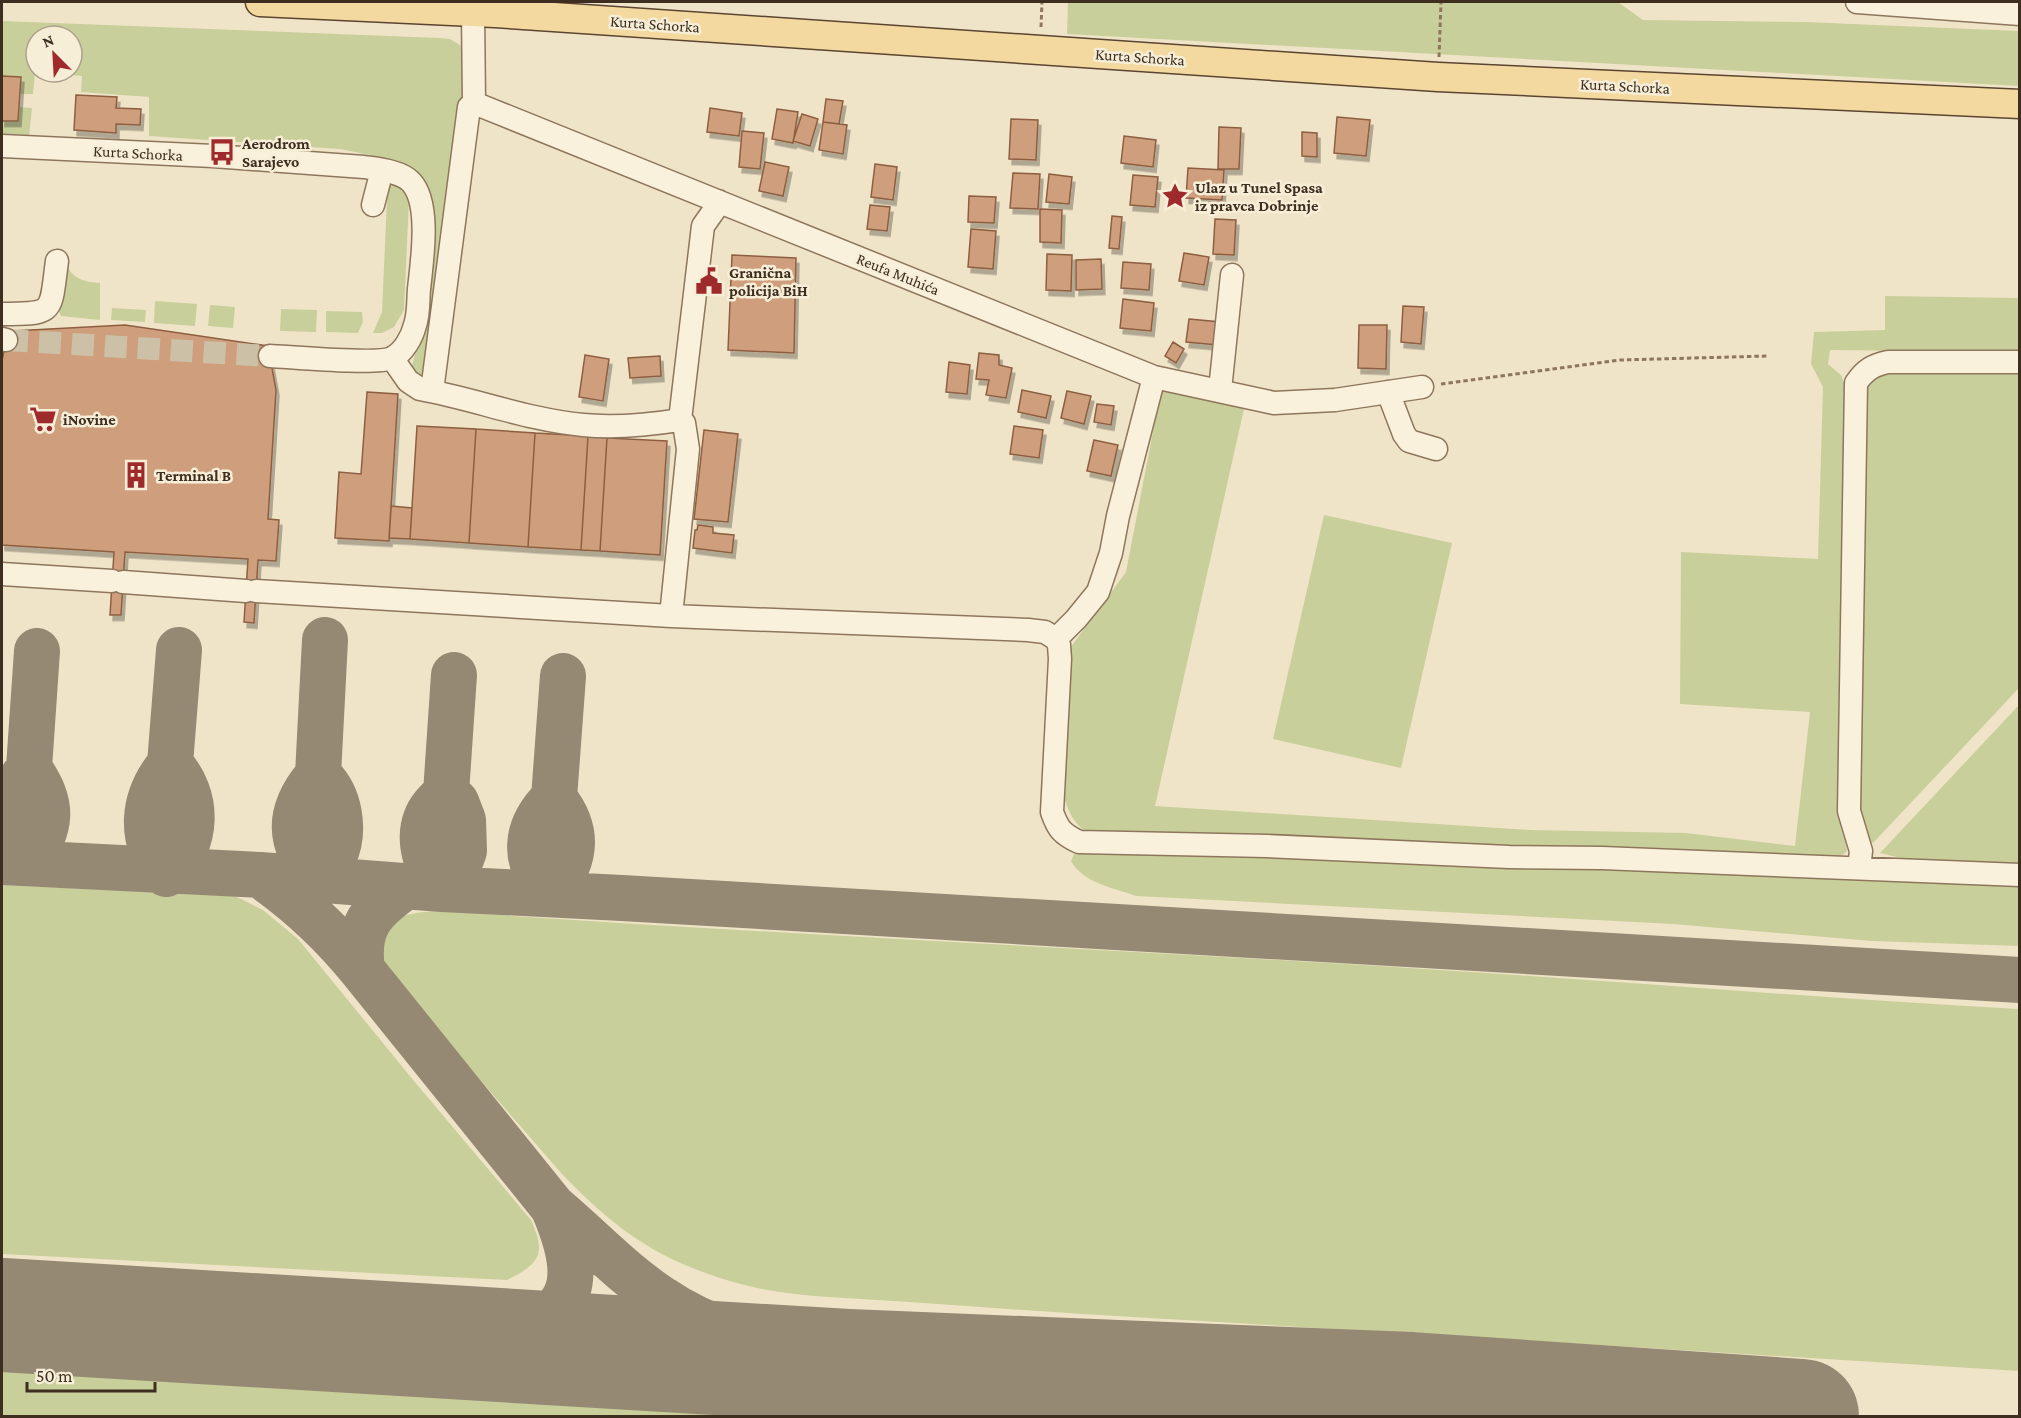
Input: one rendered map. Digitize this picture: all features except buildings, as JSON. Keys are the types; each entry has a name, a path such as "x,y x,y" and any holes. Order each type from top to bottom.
{"main road":[{"name":"Kurta Schorka","path":"260,2 488,9 1438,77 2019,104"}],"street":[{"path":"1857,2 2019,14"},
{"path":"432,391 469,107 474,103 488,9"},
{"name":"Reufa Muhića","path":"474,103 1154,377 1274,402 1335,400 1422,387"},
{"name":"Kurta Schorka","path":"2,146 213,156 363,167 382,170 410,180 418,192 422,214 422,254 416,324 404,349 392,358"},
{"path":"373,205 382,170"},
{"path":"680,420 703,226 718,201"},
{"path":"2,314 38,314 47,308 52,300 57,261"},
{"path":"1220,390 1232,275"},
{"path":"270,356 372,361 392,358 408,381 420,389 582,425 629,426 680,420"},
{"path":"1859,868 1861,851 1849,811 1856,383 1863,372 1875,364 1888,362 2019,362"},
{"path":"1056,639 1098,592 1111,553 1118,516 1154,377"},
{"path":"1388,392 1404,434 1409,441 1436,449"},
{"path":"671,616 688,449 684,423 680,420"},
{"path":"2,574 671,616 1045,632 1056,639 1060,659 1053,812 1056,824 1065,836 1079,842 1267,846 2019,875"}],"path":[{"path":"1438,77 1441,2"},
{"path":"1422,387 1620,360 1768,356"}],"green space":[{"path":"1068,2 1618,2 1643,20 1805,22 2019,31 2019,86 1067,34"},
{"path":"2,21 79,24 24,24 24,84 34,84 33,94 20,94 20,77 2,76"},
{"path":"84,24 440,38 450,39 460,45 465,57 462,126 427,352 420,381 410,376 428,293 421,179 408,166 394,160 340,149 149,136 149,97 81,92 82,84 84,84"},
{"path":"19,107 32,108 29,137 2,136 2,121 18,121"},
{"path":"388,177 402,186 409,200 404,310 394,327 382,333 373,333 382,312"},
{"path":"62,268 68,268 82,280 100,283 100,320 61,316 58,309"},
{"path":"1885,296 2019,298 2019,352 1830,350 1828,364 1841,375 1847,390 1844,830 1847,851 1839,859 1084,831 1072,817 1065,800 1070,648 1126,572 1161,390 1244,409 1155,806 1530,830 1686,833 1795,846 1810,712 1680,704 1681,552 1818,559 1823,387 1811,364 1814,332 1885,330"},
{"path":"155,301 197,304 195,326 154,323"},
{"path":"210,305 235,307 233,328 208,326"},
{"path":"112,308 146,310 145,322 111,320"},
{"path":"281,309 317,310 316,332 280,331"},
{"path":"326,311 362,312 363,322 358,333 326,332"},
{"path":"1879,373 2019,373 2019,688 1874,842 1870,843 1859,823 1866,389 1870,380"},
{"path":"1324,515 1452,543 1401,768 1273,739"},
{"path":"2019,705 2019,863 1905,859 1880,853"},
{"path":"1074,854 2019,882 2019,946 1872,941 1673,924 1136,896 1100,884 1083,875 1071,861"},
{"path":"2,885 235,896 263,910 298,939 531,1220 539,1250 533,1263 507,1280 2,1254"},
{"path":"440,911 1329,963 2019,1009 2019,1371 829,1297 786,1293 723,1279 675,1261 654,1250 616,1224 580,1193 387,973 381,955 380,942 383,931 389,923 410,914"},
{"path":"2,1360 123,1366 918,1416 2,1416"}],"taxiway":[{"path":"318,775 325,640"},
{"path":"170,764 179,650"},
{"path":"29,768 43,794 47,816 42,837 28,863 11,838 7,825 7,807 12,792 29,768 37,651"},
{"path":"446,793 454,675"},
{"path":"554,798 563,676"},
{"path":"170,764 187,790 192,820 185,849 166,874 151,846 147,818 154,790 170,764"},
{"path":"318,775 336,802 340,824 338,847 333,860 318,880 301,853 296,840 295,828 300,802 318,775"},
{"path":"446,793 456,802 463,820 464,851 456,872 442,889 428,865 423,837 427,815 446,793"},
{"path":"554,798 568,823 572,847 565,870 549,894 534,869 530,845 536,821 554,798"},
{"path":"2,862 260,875 442,889 2020,980"},
{"path":"260,875 314,919 362,970"},
{"path":"406,886 384,903 369,921 361,942 362,970 553,1207"},
{"path":"456,1342 501,1335 538,1322 554,1311 565,1298 570,1283 570,1266 567,1247 553,1207 620,1267 683,1312 751,1340 847,1366"}],"runway":[{"path":"2,1315 847,1366 1411,1389 1802,1416"}],"tunnel":[{"path":"6,340 270,356"}],"place":[{"name":"Aerodrom Sarajevo","path":"222,152"},
{"name":"Ulaz u Tunel Spasa iz pravca Dobrinje","path":"1175,196"},
{"name":"Granična policija BiH","path":"709,281"},
{"name":"iNovine","path":"43,419"},
{"name":"Terminal B","path":"136,475"}]}
